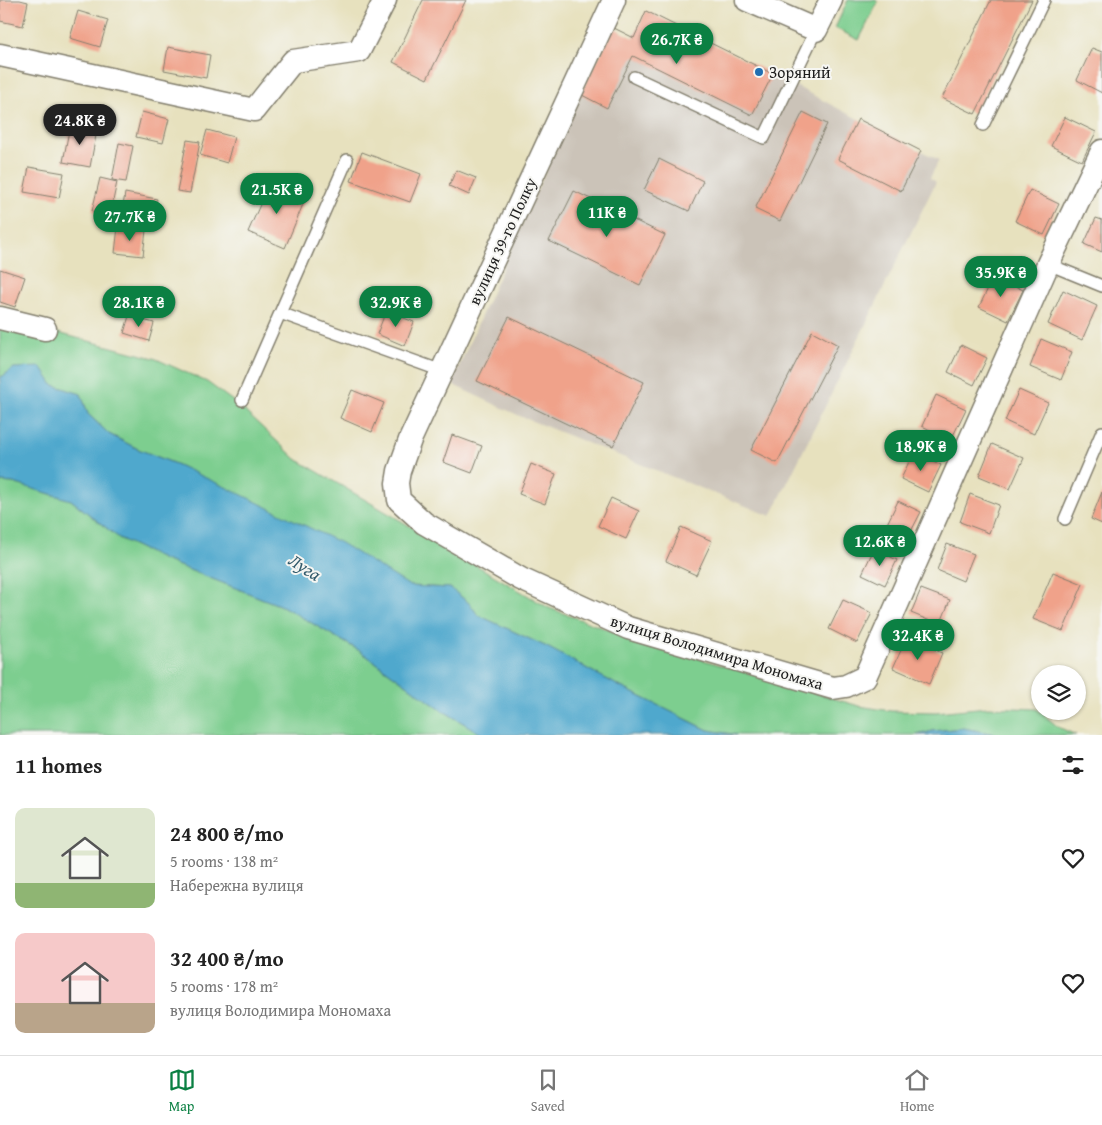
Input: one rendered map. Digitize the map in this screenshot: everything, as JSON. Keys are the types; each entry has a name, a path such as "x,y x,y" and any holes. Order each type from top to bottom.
{"street":[{"path":"0,54 254,110 293,61 359,51 385,0"},
{"name":"вулиця 39-го Полку","path":"397,483 399,471 410,440 614,0"},
{"path":"747,0 816,30 831,0"},
{"name":"вулиця Володимира Мономаха","path":"397,483 399,500 424,524 521,579 628,628 833,688 846,686 865,677 1048,264 1102,151"},
{"path":"0,318 45,329"}],"lane":[{"path":"983,125 1044,0"},
{"path":"634,77 764,138 816,30"},
{"path":"242,400 347,160"},
{"path":"1048,264 1102,286"},
{"path":"280,313 442,371"},
{"path":"1065,519 1102,432"}],"shaded area":[{"path":"646,11 939,160 930,178 936,182 771,516 522,417 451,384 580,94 614,28 633,38"}],"green space":[{"path":"848,0 875,0 878,2 859,40 835,28"},
{"path":"0,318 154,358 207,382 237,404 296,459 549,608 636,640 859,706 891,711 936,712 988,707 1031,709 1031,720 1050,720 1058,727 1076,735 1001,735 963,728 933,731 917,735 738,735 708,730 621,687 547,647 478,615 469,603 450,588 410,586 178,465 138,449 109,434 88,414 81,394 53,385 41,368 14,368 0,378"},
{"path":"0,482 13,483 71,500 119,538 164,560 284,607 360,651 440,709 483,735 0,735"}],"water":[{"name":"Луга","path":"41,367 53,385 81,394 88,414 109,434 138,449 234,491 341,543 410,586 450,588 469,603 478,615 547,647 621,687 708,730 737,735 483,735 440,709 360,651 284,607 164,560 119,538 71,500 13,483 0,482 0,378 14,368"},
{"path":"963,728 1001,735 917,735 933,731"}],"building":[{"path":"0,0 28,2 23,26 0,21"},
{"path":"423,0 466,0 427,79 393,62"},
{"path":"991,0 1032,0 975,114 942,98"},
{"path":"78,11 108,20 100,47 70,38"},
{"path":"646,11 773,74 752,115 633,56 607,108 580,94 614,28 634,38"},
{"path":"168,47 210,55 206,78 164,70"},
{"path":"1092,48 1102,52 1102,93 1077,80"},
{"path":"142,112 169,119 163,143 136,137"},
{"path":"803,112 827,124 780,221 755,209"},
{"path":"1065,117 1096,132 1082,161 1051,146"},
{"path":"858,119 921,151 901,191 838,159"},
{"path":"70,125 97,130 90,167 63,162"},
{"path":"207,130 234,137 227,163 200,155"},
{"path":"187,140 200,142 190,193 177,191"},
{"path":"119,143 133,146 126,182 112,180"},
{"path":"362,152 421,174 410,202 351,181"},
{"path":"659,159 703,181 689,211 644,190"},
{"path":"29,167 64,173 59,198 24,192"},
{"path":"456,170 476,178 469,195 449,186"},
{"path":"100,178 117,182 110,215 92,211"},
{"path":"270,182 306,197 285,248 248,232"},
{"path":"1030,190 1059,204 1044,235 1015,221"},
{"path":"574,191 665,235 640,285 549,241"},
{"path":"125,193 157,199 153,219 122,213"},
{"path":"1096,218 1102,220 1102,252 1084,244"},
{"path":"118,227 146,230 143,256 115,253"},
{"path":"0,269 25,277 15,307 0,302"},
{"path":"994,276 1023,290 1008,321 979,307"},
{"path":"1063,290 1097,306 1082,340 1048,324"},
{"path":"386,311 414,322 405,346 377,334"},
{"path":"129,316 154,323 149,341 124,333"},
{"path":"509,317 644,382 613,446 477,381"},
{"path":"812,331 838,345 777,463 751,450"},
{"path":"1041,339 1072,352 1061,380 1030,367"},
{"path":"961,345 987,358 974,385 948,372"},
{"path":"352,390 384,403 372,432 340,418"},
{"path":"1019,390 1048,403 1034,434 1005,421"},
{"path":"936,395 966,409 951,440 922,426"},
{"path":"452,435 482,446 472,473 443,462"},
{"path":"992,444 1024,458 1010,489 979,476"},
{"path":"914,451 941,465 928,492 901,479"},
{"path":"531,464 556,474 545,504 519,494"},
{"path":"1102,492 1102,524 1091,519"},
{"path":"970,494 999,505 989,533 960,522"},
{"path":"611,498 639,511 626,539 598,526"},
{"path":"898,501 921,512 907,539 885,528"},
{"path":"681,527 712,541 696,575 666,561"},
{"path":"947,544 974,554 963,581 937,570"},
{"path":"874,549 897,560 885,585 862,574"},
{"path":"1053,572 1083,584 1063,631 1033,619"},
{"path":"921,589 950,600 940,625 911,613"},
{"path":"843,600 872,613 857,643 829,629"},
{"path":"907,637 942,653 929,684 893,668"}],"place":[{"name":"Зоряний","path":"759,72"}]}
